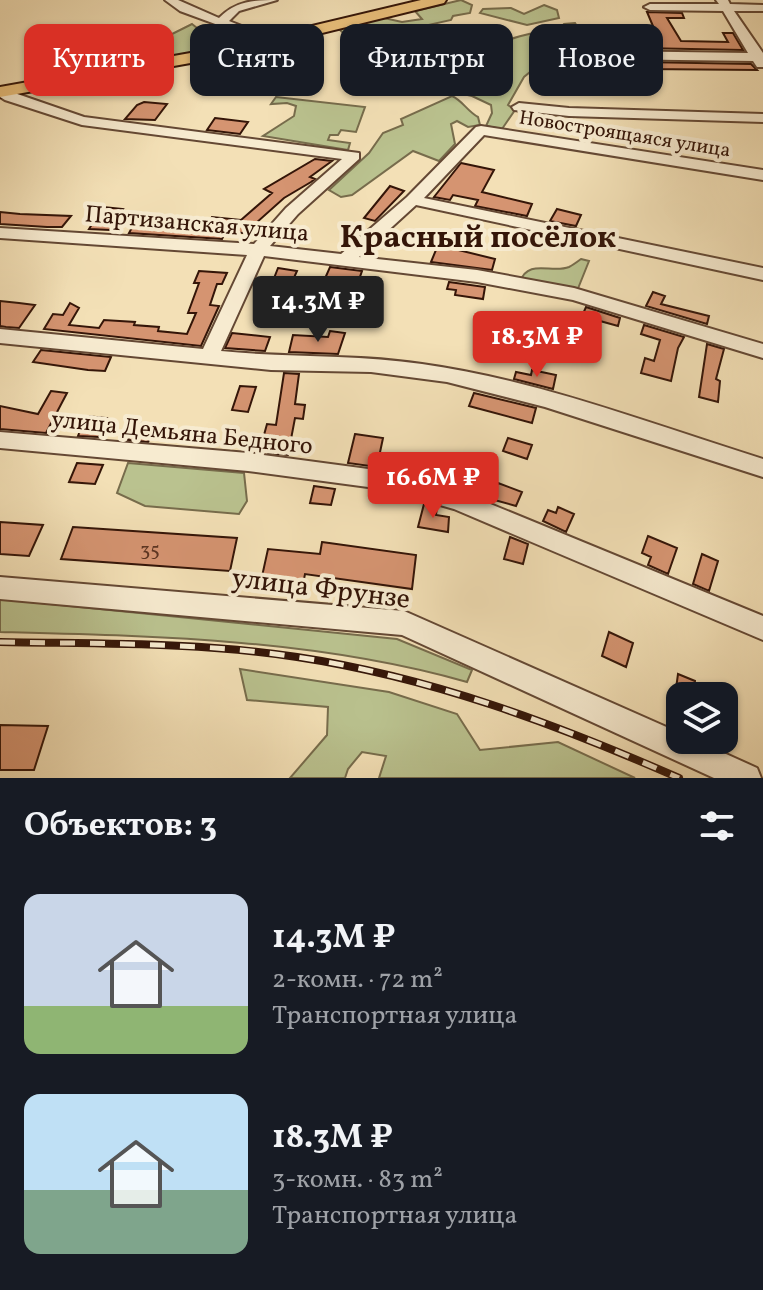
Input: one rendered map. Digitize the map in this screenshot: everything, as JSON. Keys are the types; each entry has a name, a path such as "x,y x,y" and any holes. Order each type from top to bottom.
{"main road":[{"path":"324,27 439,0"},
{"path":"0,92 190,58"}],"street":[{"path":"171,0 184,9 227,24"},
{"path":"221,22 235,8 271,0"},
{"path":"650,7 724,4 763,8"},
{"path":"724,4 761,61"},
{"path":"663,57 761,61"},
{"path":"0,92 26,106 82,121 354,156 292,211 258,250 209,356"},
{"path":"519,107 569,112 763,118"},
{"name":"Новостроящаяся улица","path":"413,200 481,130 763,175"},
{"path":"344,261 413,200 763,274"},
{"name":"Партизанская улица","path":"0,233 258,250 477,276 574,294 763,351"},
{"path":"0,336 271,363 309,362 402,369 468,379 563,404 763,468"},
{"name":"улица Демьяна Бедного","path":"0,440 248,462 383,480 458,501 763,628"},
{"name":"улица Фрунзе","path":"0,588 404,623 747,778"}],"green space":[{"path":"461,0 472,5 470,13 433,24 359,24 384,18 402,22 422,19 415,11"},
{"path":"544,5 557,10 559,18 527,25 480,13 483,9 511,8 524,14"},
{"path":"190,25 190,53 174,57 174,33"},
{"path":"528,34 529,73 508,105 515,110 502,129 486,126 492,113 491,105 472,96 513,96 513,38"},
{"path":"452,96 478,117 480,125 468,127 457,121 451,124 455,144 439,161 413,151 352,195 341,197 329,190 369,153 383,133 403,125 401,119"},
{"path":"276,97 365,107 356,132 341,130 338,135 330,135 328,140 350,143 348,150 263,136 294,116 296,106 271,104"},
{"path":"581,259 589,261 577,291 520,282 529,271 562,269"},
{"path":"128,463 244,473 247,501 239,514 145,506 117,493"},
{"path":"0,599 397,639 472,670 467,682 410,668 294,648 176,638 0,632"},
{"path":"240,669 389,692 457,714 480,750 558,742 635,778 379,778 386,756 362,752 348,769 345,778 290,778 327,735 328,707 247,700"}],"building":[{"path":"647,12 682,13 684,18 667,18 681,41 728,42 723,33 733,33 743,50 663,48 663,24 652,24"},
{"path":"663,62 751,64 757,70 663,69"},
{"path":"144,102 167,104 155,120 125,119 137,105"},
{"path":"215,118 248,122 240,134 207,130"},
{"path":"315,159 332,161 310,177 315,179 284,198 256,223 251,234 226,231 222,239 129,233 135,222 147,223 149,219 209,224 212,217 241,220 272,193 264,189"},
{"path":"461,163 494,170 482,192 532,204 527,216 475,206 478,200 453,195 450,200 434,197"},
{"path":"390,186 404,191 375,221 364,218"},
{"path":"103,207 123,209 110,230 89,229"},
{"path":"557,209 581,215 576,226 550,221"},
{"path":"0,212 71,216 62,227 47,227 0,224"},
{"path":"438,245 495,259 492,270 431,262"},
{"path":"330,267 362,271 356,288 323,283"},
{"path":"278,268 297,271 279,311 262,309"},
{"path":"199,271 227,273 222,284 217,284 210,305 219,306 201,346 44,329 53,314 63,315 70,303 79,308 69,325 99,328 104,320 135,322 134,325 159,327 158,331 187,334 196,313 188,313 199,283 194,283"},
{"path":"449,282 485,287 483,299 455,295 456,290 447,289"},
{"path":"653,292 665,296 661,304 709,316 707,324 646,306"},
{"path":"0,301 35,305 19,328 6,327 0,326"},
{"path":"586,307 620,318 618,326 582,316"},
{"path":"512,322 535,325 534,341 510,337"},
{"path":"644,325 684,337 678,348 671,381 641,373 645,358 654,361 660,340 641,334"},
{"path":"330,331 345,333 338,354 289,352 293,335 328,337"},
{"path":"232,333 270,337 265,351 225,348"},
{"path":"707,344 724,349 716,379 720,381 718,402 699,397"},
{"path":"41,350 111,357 105,371 88,370 33,362"},
{"path":"532,370 556,375 553,389 514,379 516,372 531,375"},
{"path":"284,373 299,374 295,404 305,405 303,419 295,418 288,455 268,453 272,436 264,435 267,424 276,425"},
{"path":"240,386 256,387 248,412 232,410"},
{"path":"51,391 67,393 46,433 0,429 0,406 38,414"},
{"path":"474,393 536,408 532,423 469,406"},
{"path":"86,416 107,418 99,437 78,436"},
{"path":"138,422 157,427 148,442 128,440"},
{"path":"355,434 383,438 379,457 387,459 384,468 348,463"},
{"path":"508,438 532,445 527,459 503,451"},
{"path":"77,463 103,465 95,484 69,482"},
{"path":"443,464 477,473 471,493 437,483"},
{"path":"498,483 522,492 516,506 491,499"},
{"path":"314,486 335,489 331,505 310,503"},
{"path":"424,504 437,507 436,515 449,517 448,532 418,527"},
{"path":"558,507 574,514 566,532 543,521 548,510 556,513"},
{"path":"0,522 43,525 29,556 0,554"},
{"path":"73,527 237,538 230,571 61,559"},
{"path":"648,536 677,548 668,574 648,565 651,557 642,553"},
{"path":"510,537 528,544 523,564 504,559"},
{"path":"322,542 416,555 412,589 305,574 301,594 259,590 268,549 320,554"},
{"path":"702,554 718,561 709,591 693,584"},
{"path":"609,632 633,643 626,667 602,656"},
{"path":"678,674 695,681 695,682 677,682"},
{"path":"0,725 48,726 34,770 0,770"}],"railway":[{"path":"0,642 223,649 347,666 492,705 586,739 679,778"}],"district":[{"name":"Красный посёлок","path":"478,236"}]}
